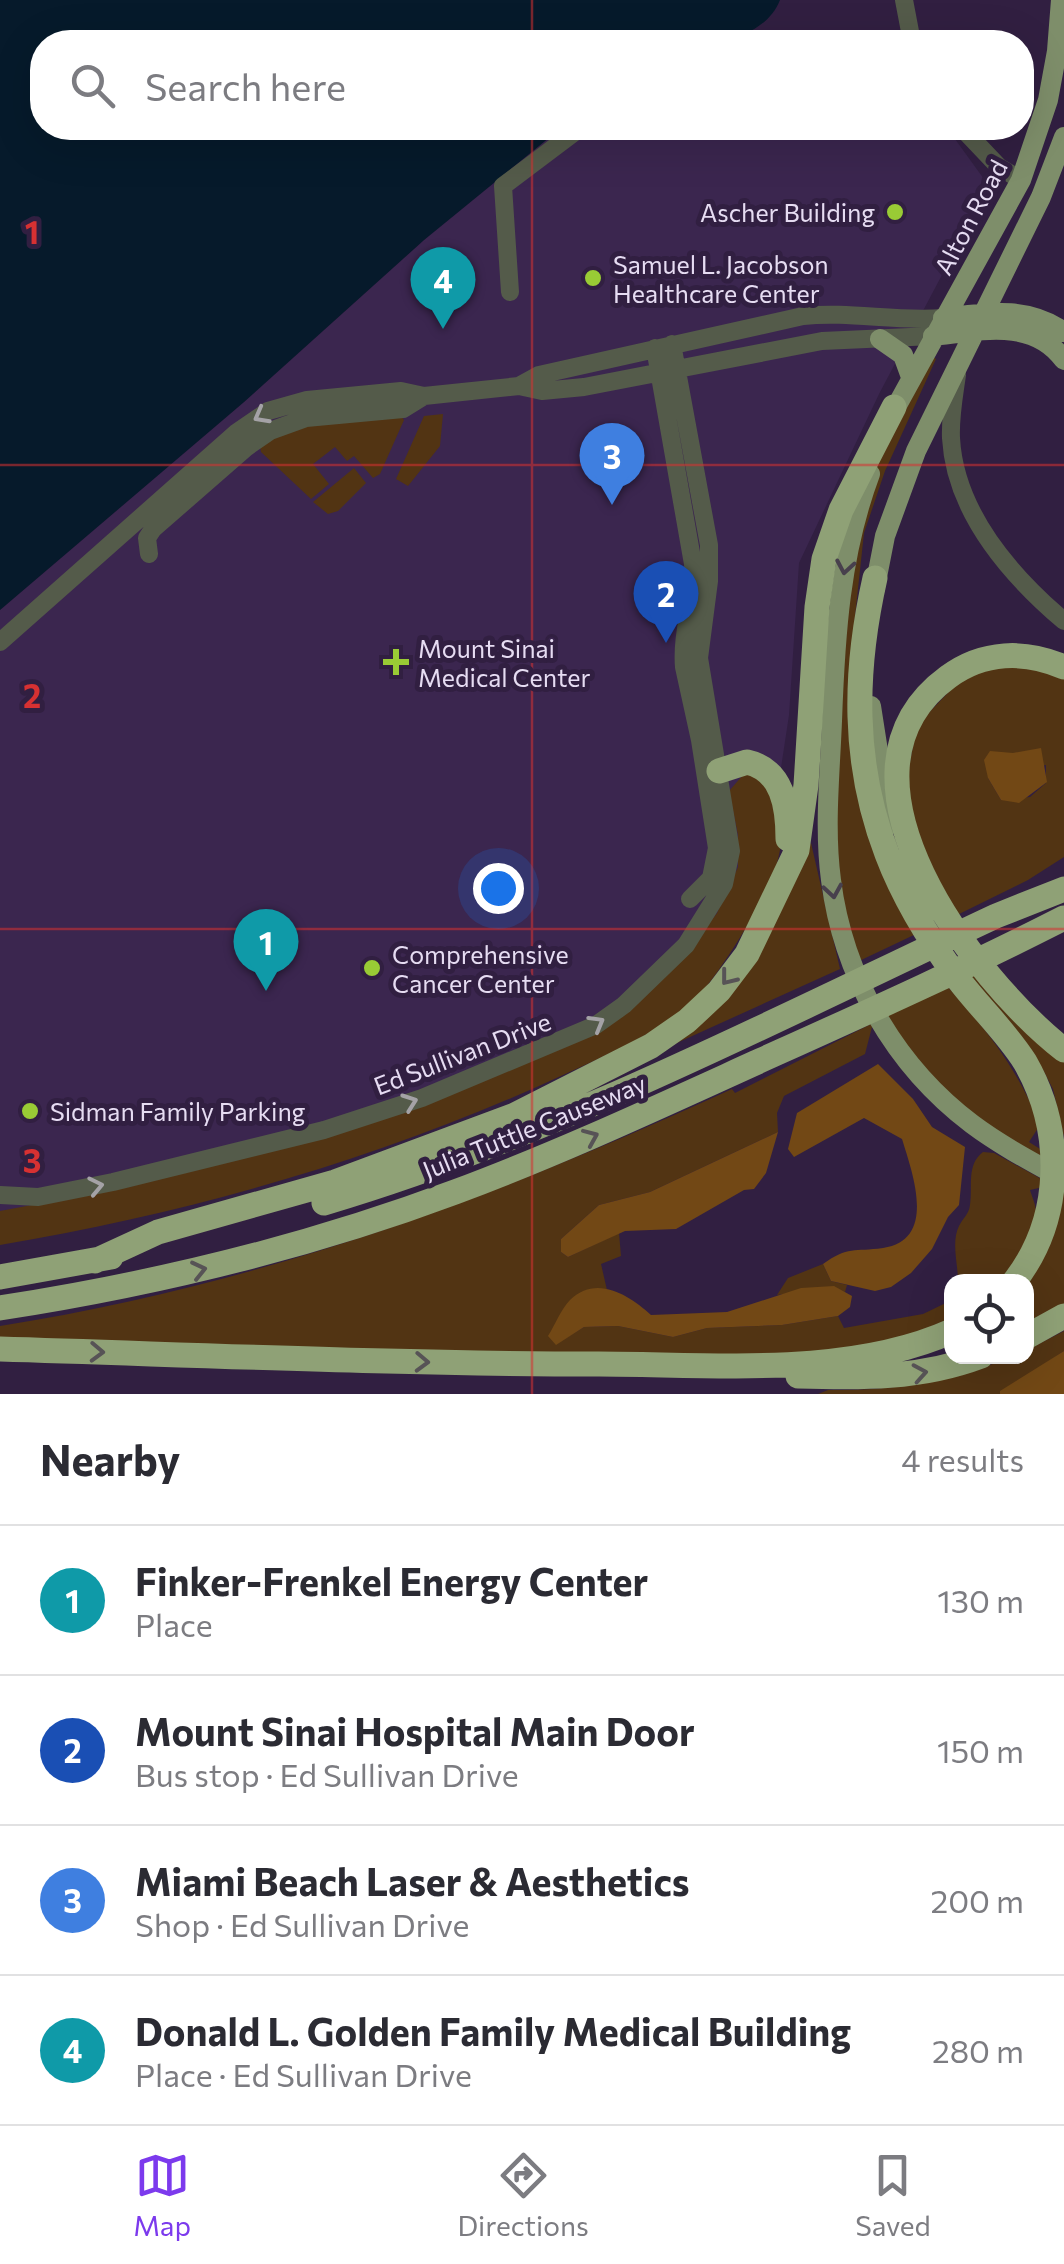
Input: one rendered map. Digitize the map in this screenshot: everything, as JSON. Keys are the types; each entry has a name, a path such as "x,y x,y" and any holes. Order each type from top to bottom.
{"highway":[{"path":"94,1260 158,1232 282,1199 515,1115 630,1059 687,1021 718,991 747,954 792,866 801,833 824,559 840,510 894,408"},
{"path":"875,578 862,635 859,706 865,775 879,832 898,880 925,930 960,982 1028,1066 1050,1116 1057,1165 1049,1215 1038,1245 1019,1274"},
{"path":"1064,667 1019,655 972,663 944,680 914,716 902,744 899,789 909,838 933,896 983,971 1018,1010 1064,1050"},
{"path":"719,771 753,763 770,774 782,791 787,812 787,850 777,894"},
{"path":"1000,914 1064,875"},
{"name":"Julia Tuttle Causeway","path":"0,1277 252,1224 422,1171 556,1118 1000,914 1064,889"},
{"name":"Julia Tuttle Causeway","path":"0,1308 220,1264 316,1239 410,1208 547,1156 840,1027 1064,918"},
{"path":"1034,1333 1064,1316"},
{"path":"0,1349 701,1367 804,1363 902,1347 944,1334"},
{"path":"543,1365 600,1372 875,1378 921,1373 953,1364"}],"main road":[{"name":"Alton Road","path":"1061,0 1048,100 1021,180 894,408 854,522 837,618 828,816 837,913 860,983 895,1045 916,1073 973,1125 1064,1180"},
{"path":"933,896 912,865 895,822 876,746 870,682 875,578 907,473 1046,187 1064,137"},
{"path":"938,327 1022,313 1064,332"},
{"path":"979,322 1046,341 1064,360"},
{"path":"958,365 987,343 1020,332"},
{"path":"880,339 903,355 910,377"}],"street":[{"path":"904,0 910,30"},
{"path":"510,292 503,186 564,140"},
{"path":"973,140 999,168 1021,180"},
{"path":"519,386 539,375 824,314 914,320 938,327"},
{"path":"0,642 226,442 268,412 316,399 401,391 424,396 519,386 542,391 584,388 808,343 880,339 938,327"},
{"name":"Ed Sullivan Drive","path":"0,1195 24,1198 65,1192 336,1127 458,1084 596,1025 624,1005 693,935 724,884 731,851 700,658 710,580 709,545 663,346"},
{"path":"958,365 951,434 962,490 978,524 1008,565 1064,621"},
{"name":"Ed Sullivan Drive","path":"668,372 693,564 684,667 717,848 711,878 690,899"},
{"path":"149,554 150,532 247,446 283,425 328,415 403,408 424,396"},
{"path":"316,399 328,415"},
{"path":"226,442 247,446"}],"shaded area":[{"name":"Mount Sinai Medical Center","path":"546,140 956,140 989,186 879,394 799,563 789,715 769,847 651,1018 502,1088 0,1221 0,610 244,402 424,240"},
{"path":"933,357 936,359 885,471 864,533 853,635 853,701 916,934 857,962 845,932 832,837 851,550 880,458"},
{"path":"400,414 404,420 380,474 373,478 354,456 347,461 335,447 313,464 329,484 311,499 261,452 260,446 295,425"},
{"path":"443,414 440,446 408,486 396,479 424,416"},
{"path":"354,468 366,483 338,511 328,514 313,502"},
{"path":"1008,664 1064,676 1064,857 1028,880 953,917 912,823 906,783 917,725 965,675","holes":["1046,765 1046,783 1030,797 1001,800 988,778"]},
{"path":"1041,748 1047,782 1019,803 1001,800 988,778 984,760 990,751 1013,753"},
{"path":"743,775 760,775 780,808 782,834 774,873 750,921 714,976 694,1001 665,1023 614,1051 495,1105 357,1157 216,1199 0,1245 0,1211 133,1186 566,1047 679,963 717,913 738,867 738,835 729,791"},
{"path":"811,843 840,969 668,1047 801,856"},
{"path":"975,974 1064,1061 1064,1137 1053,1089 1043,1070 969,978"},
{"path":"948,987 989,1035 1022,1086 1040,1125 1029,1142 1045,1152 1045,1162 954,1103 883,1018"},
{"path":"873,1023 865,1054 784,1096 777,1113 778,1132 650,1192 599,1205 561,1239 561,1252 568,1257 619,1233 621,1256 601,1264 607,1290 592,1289 556,1344 584,1327 618,1326 673,1337 707,1328 782,1325 838,1316 844,1328 923,1314 944,1304 944,1321 920,1336 774,1360 0,1342 0,1326 191,1287 374,1233 554,1166 732,1089 735,1093"},
{"path":"878,1064 913,1099 932,1127 965,1147 959,1205 948,1217 932,1249 911,1273 891,1287 875,1291 831,1281 823,1264 845,1252 900,1242 911,1232 917,1203 902,1139 864,1118 794,1157 788,1149 797,1113"},
{"path":"778,1132 766,1173 754,1189 744,1190 676,1229 625,1231 568,1257 561,1252 561,1239 599,1205 650,1192"},
{"path":"983,1152 994,1153 1045,1181 1043,1187 1030,1190 1036,1209 1034,1224 1022,1251 1005,1274 957,1274 957,1232 969,1208 971,1176"},
{"path":"1064,1188 1064,1311 1034,1328 1033,1274 1057,1224"},
{"path":"823,1264 831,1281 847,1285 845,1292 834,1287 777,1295 788,1278"},
{"path":"834,1286 852,1296 850,1307 838,1316 782,1325 707,1328 673,1337 618,1326 584,1327 556,1345 548,1336 570,1300 591,1289 602,1288 623,1295 651,1315 727,1312 801,1288"},
{"path":"1064,1331 1064,1351 1000,1394 818,1394 828,1390 898,1387 950,1378 992,1364 1034,1364 1034,1346"},
{"path":"1064,1351 1064,1394 1000,1394 1000,1391"}],"water":[{"path":"0,0 780,0 764,22 752,30 30,30 30,140 546,140 424,240 244,402 0,610"}],"place":[{"name":"Ascher Building","path":"895,212"},
{"name":"Samuel L. Jacobson Healthcare Center","path":"593,278"},
{"name":"Donald L. Golden Family Medical Building","path":"443,329"},
{"name":"Miami Beach Laser & Aesthetics","path":"612,505"},
{"name":"Mount Sinai Hospital Main Door","path":"666,643"},
{"name":"Mount Sinai Medical Center","path":"396,662"},
{"name":"Comprehensive Cancer Center","path":"372,968"},
{"name":"Finker-Frenkel Energy Center","path":"266,991"},
{"name":"Sidman Family Parking","path":"30,1111"}]}
